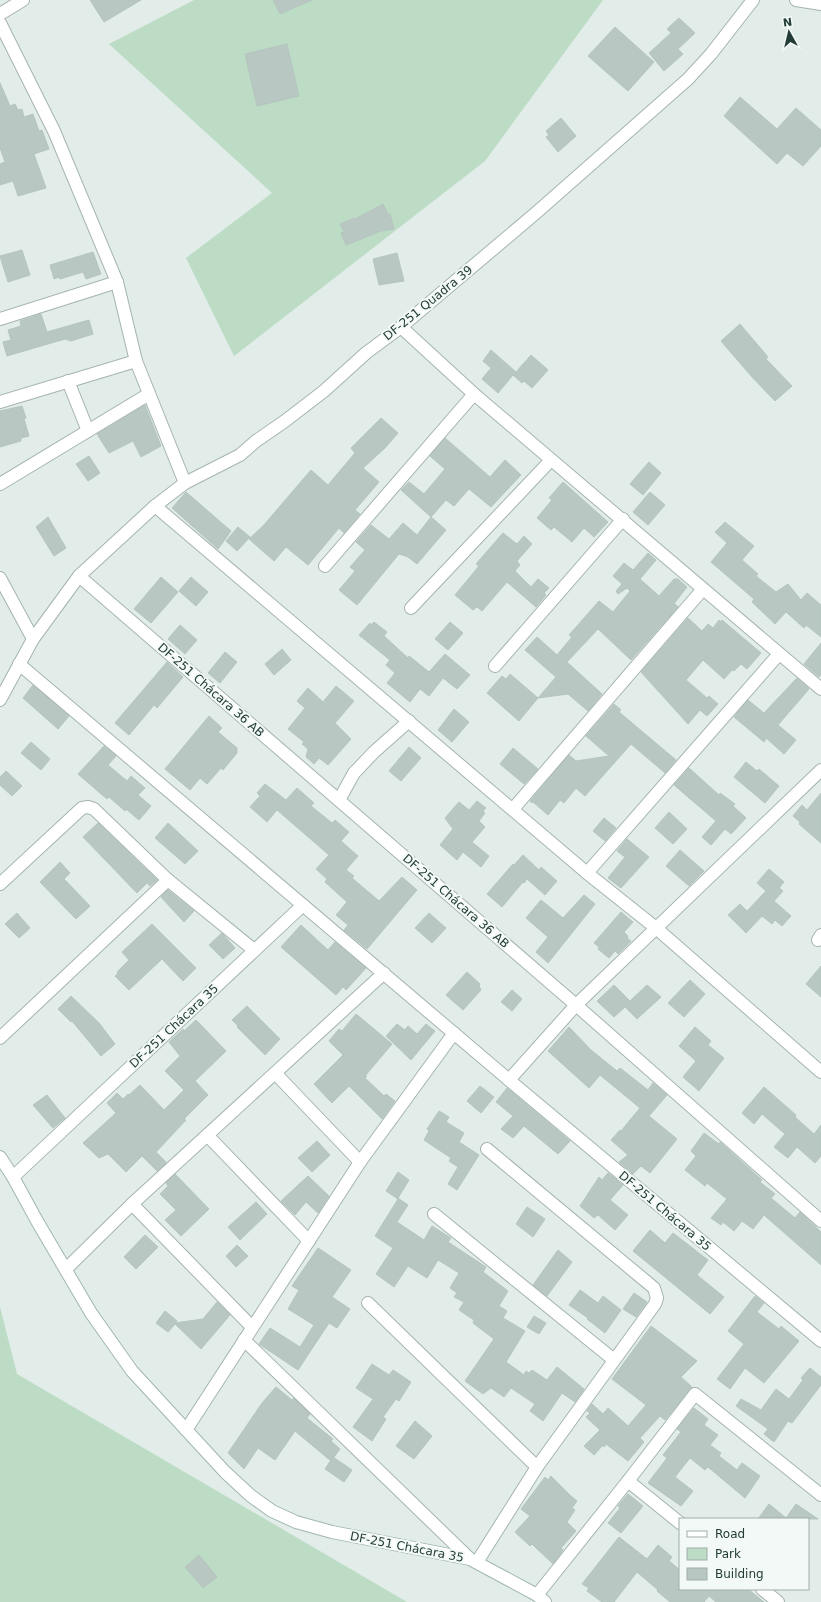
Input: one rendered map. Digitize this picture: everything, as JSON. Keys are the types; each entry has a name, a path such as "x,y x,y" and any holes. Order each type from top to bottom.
{"street":[{"path":"0,14 23,0"},
{"name":"DF-251 Quadra 39","path":"0,700 33,639 80,576 155,506 186,483 240,455 256,441 324,391 366,353 401,327 537,212 688,79 711,54 753,0"},
{"path":"796,0 821,4"},
{"path":"0,23 54,131 117,282 136,361 186,483"},
{"path":"0,319 117,282"},
{"path":"401,327 474,394 623,519 821,689"},
{"path":"0,402 136,361"},
{"path":"68,382 88,431"},
{"path":"0,484 149,394"},
{"path":"325,566 474,394"},
{"path":"411,608 551,460"},
{"path":"155,506 587,873 656,928 821,1072"},
{"path":"495,666 623,519"},
{"name":"DF-251 Chácara 36 AB","path":"80,576 576,1005"},
{"path":"0,578 33,639"},
{"path":"513,809 703,588"},
{"path":"587,873 779,654"},
{"name":"DF-251 Chácara 35","path":"19,664 509,1080 821,1341"},
{"path":"338,800 354,773 374,752 409,721"},
{"path":"509,1080 576,1005 821,770"},
{"path":"0,884 82,808 88,807 94,809 168,880 254,950"},
{"path":"0,1038 168,880"},
{"name":"DF-251 Chácara 35","path":"14,1177 303,905"},
{"path":"66,1269 132,1204 384,973"},
{"path":"576,1005 821,1221"},
{"path":"186,1430 360,1162 454,1033"},
{"path":"274,1073 360,1162"},
{"path":"207,1135 309,1241"},
{"path":"487,1149 654,1288 657,1298 655,1304 537,1467 474,1561 541,1598 695,1394 821,1495"},
{"name":"DF-251 Chácara 35","path":"0,1157 14,1177 37,1221 91,1313 132,1371 225,1472 251,1496 272,1511 296,1522 332,1532 474,1561"},
{"path":"132,1204 252,1327"},
{"path":"434,1214 614,1360"},
{"path":"368,1303 537,1467"},
{"name":"DF-251 Chácara 35","path":"244,1340 474,1561"},
{"path":"628,1481 679,1522"},
{"path":"763,1590 778,1602"}],"green space":[{"path":"194,0 603,0 485,161 234,356 186,258 272,193 109,44"},
{"path":"0,1307 17,1374 407,1602 0,1602"}],"building":[{"path":"90,0 141,0 104,22"},
{"path":"273,0 312,0 280,14"},
{"path":"679,18 695,33 678,49 683,54 664,71 649,53 671,33 667,29"},
{"path":"615,27 654,62 628,91 588,56"},
{"path":"287,44 299,96 257,106 245,54"},
{"path":"0,83 10,106 15,104 18,110 22,109 24,117 33,114 39,131 42,130 49,149 34,154 46,188 18,196 13,181 0,185 0,164 5,162 0,148"},
{"path":"740,97 777,129 796,108 821,130 821,146 803,166 787,153 777,164 724,116"},
{"path":"561,118 576,136 558,152 546,137 549,135 546,131"},
{"path":"383,204 388,214 390,214 394,229 381,231 346,245 341,233 344,232 340,224 354,218 355,219"},
{"path":"22,250 30,275 8,282 0,256"},
{"path":"93,252 101,274 86,279 83,272 60,279 59,277 54,279 50,265"},
{"path":"397,253 404,281 379,285 373,259"},
{"path":"41,314 47,332 89,320 93,334 71,341 65,339 7,356 3,342 11,340 8,330 21,326 20,321"},
{"path":"740,324 768,357 766,359 792,386 775,401 721,341"},
{"path":"491,350 516,372 531,355 548,370 532,388 524,381 522,383 513,375 498,393 482,379 491,368 483,361"},
{"path":"145,405 161,446 141,457 133,441 109,453 97,434"},
{"path":"22,406 29,436 21,438 21,441 0,447 0,411"},
{"path":"381,418 398,433 385,448 363,468 379,482 355,510 360,514 344,533 339,528 308,565 286,547 274,561 249,539 263,526 311,470 328,485 355,453 351,448"},
{"path":"445,438 490,477 505,460 521,475 491,507 469,489 454,506 446,500 431,517 401,490 409,482 424,494 445,469 430,456"},
{"path":"89,456 100,473 88,481 76,464"},
{"path":"649,462 661,473 643,495 630,484"},
{"path":"563,482 608,522 594,537 584,528 572,542 554,527 551,530 537,518 552,500 549,498"},
{"path":"186,492 231,531 218,549 172,508"},
{"path":"650,492 665,505 648,525 633,512"},
{"path":"48,517 66,548 54,556 36,527"},
{"path":"431,517 446,530 417,564 408,557 399,554 357,605 339,590 355,571 350,567 365,550 356,542 371,525 389,539 403,523 417,535"},
{"path":"725,522 754,546 742,560 758,574 756,576 776,592 788,584 801,600 807,593 821,605 821,637 806,625 804,628 786,612 775,624 752,602 754,599 711,562 727,543 715,532"},
{"path":"238,527 250,537 237,551 226,541"},
{"path":"503,533 517,544 524,536 532,544 517,561 520,565 515,571 531,587 538,579 549,588 544,593 546,595 536,607 507,582 482,611 477,607 473,610 455,595 479,566 476,564"},
{"path":"648,553 656,560 640,579 659,596 674,579 678,579 687,587 673,605 675,604 678,607 631,660 598,629 567,662 602,694 588,711 568,694 538,698 556,677 525,650 537,637 557,655 572,637 569,635 599,601 613,612 630,591 627,588 618,594 616,591 622,584 613,576 624,563 633,570"},
{"path":"161,577 178,592 151,623 134,609"},
{"path":"191,577 208,592 196,606 179,591"},
{"path":"688,618 702,631 708,624 713,628 719,620 720,622 722,620 761,653 747,669 741,664 734,671 732,670 724,679 703,660 686,680 707,698 709,696 718,704 707,716 700,710 688,724 641,672"},
{"path":"374,622 387,632 384,636 408,658 409,656 429,672 445,654 470,675 457,689 443,678 429,696 420,689 410,702 387,683 395,673 386,665 390,660 359,635 370,623 371,625"},
{"path":"450,622 463,633 448,650 435,639"},
{"path":"180,625 197,640 185,654 168,639"},
{"path":"821,643 821,674 819,677 804,664"},
{"path":"282,649 291,660 274,675 265,664"},
{"path":"225,652 237,662 220,683 208,673"},
{"path":"167,662 183,677 157,708 154,705 129,735 115,723"},
{"path":"510,674 538,698 519,721 487,693 502,676 506,679"},
{"path":"797,678 809,689 778,725 796,740 784,754 766,738 764,742 734,717 748,700 764,713"},
{"path":"33,685 69,716 58,729 23,698"},
{"path":"336,686 354,701 335,723 351,739 328,765 319,758 314,764 306,757 308,749 302,744 304,742 288,729 305,708 297,701 308,688 323,702"},
{"path":"614,704 621,710 619,712 676,760 665,773 631,744 585,796 576,788 564,803 560,800 548,815 530,801 569,755 576,761 609,756 586,736"},
{"path":"454,709 469,722 452,742 438,730"},
{"path":"209,716 222,728 218,732 237,748 237,753 223,770 221,768 207,784 200,778 190,790 165,769"},
{"path":"31,742 50,759 41,770 21,753"},
{"path":"104,746 116,756 108,765 127,781 131,776 145,788 138,795 151,806 139,820 126,809 125,811 109,797 107,799 78,774"},
{"path":"409,747 421,758 401,781 389,771"},
{"path":"513,748 538,769 524,784 500,764"},
{"path":"746,762 757,771 759,769 779,786 765,803 734,777"},
{"path":"689,768 719,795 720,793 735,804 733,806 746,818 731,834 725,829 711,845 702,837 716,821 674,785"},
{"path":"6,771 22,786 12,796 0,785 0,777"},
{"path":"265,784 286,800 297,788 314,803 311,806 332,823 335,820 349,832 341,841 358,856 346,870 354,876 352,878 379,901 402,877 417,890 367,949 344,930 348,925 336,915 347,902 325,882 327,879 316,869 329,855 277,810 267,822 250,807 260,796 257,793"},
{"path":"821,793 821,843 799,824 800,822 793,816 802,805 807,810"},
{"path":"477,801 486,808 483,811 485,813 479,821 485,827 472,842 489,856 481,867 463,852 457,860 440,845 453,829 445,818 459,802 469,810"},
{"path":"669,812 687,829 673,844 655,828"},
{"path":"604,818 616,828 605,841 593,831"},
{"path":"98,823 157,880 150,886 147,883 137,893 83,837"},
{"path":"168,823 198,851 185,864 155,838"},
{"path":"627,839 649,857 621,888 608,878 625,857 617,851"},
{"path":"680,850 704,871 689,886 666,866"},
{"path":"523,855 539,870 541,867 557,881 545,895 527,879 502,907 487,894 513,864 514,865"},
{"path":"60,862 70,873 64,879 90,906 76,919 40,882"},
{"path":"769,869 784,882 779,888 783,891 774,901 791,916 782,926 775,920 772,924 762,916 746,933 728,915 740,904 747,911 766,891 757,883"},
{"path":"168,890 194,911 184,922 161,897"},
{"path":"584,895 595,904 548,963 536,952 548,937 526,918 541,900 563,918"},
{"path":"621,912 633,922 624,932 628,936 627,938 631,941 618,954 615,951 609,958 598,949 599,947 594,943"},
{"path":"17,913 30,928 19,938 5,924"},
{"path":"429,913 446,928 432,943 415,928"},
{"path":"152,924 196,968 183,981 162,959 129,990 115,976 129,960 122,952"},
{"path":"301,925 328,950 335,942 366,968 346,990 343,987 336,995 281,947"},
{"path":"222,933 235,948 223,959 209,945"},
{"path":"821,966 821,997 806,984"},
{"path":"467,972 480,984 479,986 481,990 463,1010 446,995"},
{"path":"690,980 705,994 684,1017 668,1003"},
{"path":"614,985 630,1001 647,985 661,997 637,1019 625,1007 614,1017 597,1001"},
{"path":"512,990 522,999 512,1011 501,1002"},
{"path":"71,996 99,1023 115,1044 101,1056 72,1021 71,1022 58,1009"},
{"path":"247,1006 280,1039 265,1055 232,1020"},
{"path":"356,1014 392,1044 365,1076 367,1076 365,1078 384,1096 386,1094 395,1101 382,1119 349,1086 332,1103 314,1084 343,1055 329,1041 339,1029 342,1031"},
{"path":"196,1020 226,1051 195,1081 208,1095 184,1119 186,1120 156,1152 166,1162 165,1164 157,1171 142,1156 126,1172 108,1154 99,1158 83,1143 116,1113 107,1103 117,1093 123,1099 140,1085 164,1110 184,1090 165,1071 180,1056 169,1042 183,1029 184,1031"},
{"path":"397,1024 405,1030 408,1026 417,1034 426,1024 435,1031 411,1060 386,1036"},
{"path":"569,1027 591,1050 617,1071 620,1068 648,1090 653,1083 667,1095 649,1116 677,1139 650,1173 641,1166 633,1174 619,1162 628,1155 611,1140 620,1130 621,1131 640,1108 600,1075 589,1088 548,1051"},
{"path":"695,1027 711,1041 708,1045 724,1058 699,1091 683,1077 696,1061 679,1046"},
{"path":"480,1086 494,1097 481,1113 467,1101"},
{"path":"764,1087 796,1115 795,1117 814,1134 821,1125 821,1156 815,1163 797,1147 788,1158 774,1147 785,1134 762,1114 754,1124 742,1113"},
{"path":"507,1088 570,1141 558,1154 524,1126 513,1138 501,1129 513,1116 496,1102"},
{"path":"47,1095 65,1118 53,1128 33,1105"},
{"path":"439,1111 449,1117 446,1122 464,1133 459,1142 479,1155 457,1190 448,1184 458,1167 449,1161 451,1158 424,1140 429,1131 427,1129"},
{"path":"704,1133 719,1144 720,1142 762,1180 760,1182 775,1194 771,1198 795,1218 800,1212 821,1232 821,1265 764,1215 753,1229 742,1221 734,1231 723,1222 721,1225 711,1218 727,1199 707,1183 705,1186 685,1170 696,1156 691,1151"},
{"path":"317,1141 330,1155 312,1172 298,1158"},
{"path":"398,1172 409,1180 398,1198 408,1205 397,1222 424,1240 432,1226 451,1238 448,1242 486,1267 483,1272 508,1291 499,1306 507,1311 503,1318 525,1331 506,1362 524,1375 526,1371 529,1373 532,1370 547,1380 557,1367 584,1389 575,1402 562,1393 543,1421 530,1411 535,1404 511,1388 504,1397 491,1388 483,1394 465,1381 494,1339 473,1323 474,1320 459,1310 464,1302 454,1297 457,1293 450,1288 459,1273 438,1260 427,1278 408,1266 394,1287 376,1274 393,1248 375,1236 398,1199 386,1191"},
{"path":"608,1173 623,1185 610,1200 628,1215 615,1230 598,1215 594,1218 580,1206 599,1177 602,1180"},
{"path":"175,1174 209,1209 181,1236 165,1220 176,1210 160,1194 168,1186 166,1183"},
{"path":"308,1176 329,1196 318,1213 306,1202 295,1215 281,1201"},
{"path":"256,1202 267,1214 240,1240 228,1227"},
{"path":"527,1207 545,1219 533,1237 516,1224"},
{"path":"650,1230 665,1243 673,1233 708,1260 697,1275 724,1297 710,1314 633,1251"},
{"path":"145,1235 158,1247 136,1269 124,1257"},
{"path":"237,1245 248,1256 236,1267 226,1256"},
{"path":"318,1248 351,1270 332,1297 350,1309 337,1328 329,1323 298,1370 259,1344 270,1328 300,1347 314,1325 288,1309 299,1290 292,1286"},
{"path":"558,1250 572,1262 547,1296 533,1285"},
{"path":"580,1290 598,1303 603,1296 621,1310 605,1333 587,1319 588,1318 569,1305"},
{"path":"634,1293 647,1302 636,1317 623,1309"},
{"path":"755,1296 764,1303 757,1312 779,1329 781,1326 799,1341 764,1383 745,1368 730,1389 717,1379 744,1344 728,1331"},
{"path":"217,1302 230,1315 201,1349 175,1324 168,1332 156,1323 165,1311 177,1321 175,1323 203,1319"},
{"path":"534,1316 546,1323 539,1334 527,1327"},
{"path":"651,1326 697,1361 681,1377 692,1387 665,1420 660,1416 640,1438 644,1442 628,1461 606,1444 604,1447 603,1445 594,1455 584,1446 600,1430 586,1417 590,1413 587,1411 592,1404 603,1414 608,1408 628,1426 646,1405 612,1379"},
{"path":"372,1364 389,1375 393,1370 411,1382 399,1401 396,1399 383,1417 386,1419 372,1441 353,1427 373,1399 356,1388"},
{"path":"810,1368 821,1377 821,1385 792,1423 788,1421 774,1442 764,1434 768,1429 736,1406 741,1399 761,1410 776,1389 789,1399 803,1380 801,1378"},
{"path":"276,1387 292,1400 294,1398 310,1414 307,1418 333,1439 331,1441 340,1449 331,1461 295,1431 275,1460 258,1448 244,1469 228,1453 262,1403"},
{"path":"694,1408 708,1419 704,1425 718,1435 710,1445 721,1453 719,1456 737,1470 742,1463 760,1476 745,1498 708,1467 705,1470 690,1458 675,1477 693,1491 681,1506 648,1483 667,1458 663,1455 681,1432 677,1429"},
{"path":"415,1421 432,1436 414,1459 396,1446"},
{"path":"333,1457 352,1470 344,1482 325,1469"},
{"path":"551,1476 577,1501 572,1508 575,1510 567,1522 576,1531 561,1548 563,1550 553,1564 532,1544 530,1546 515,1532 530,1516 521,1509 545,1477 548,1480"},
{"path":"628,1494 643,1506 621,1533 608,1523 620,1508 618,1506"},
{"path":"769,1504 786,1518 759,1518"},
{"path":"796,1504 818,1519 809,1518 786,1518"},
{"path":"619,1537 647,1559 658,1545 672,1557 669,1561 679,1569 679,1590 749,1590 764,1602 716,1602 709,1596 704,1602 670,1602 637,1572 614,1602 602,1602 587,1591 589,1588 582,1584"},
{"path":"199,1555 217,1577 203,1588 185,1567"}]}
